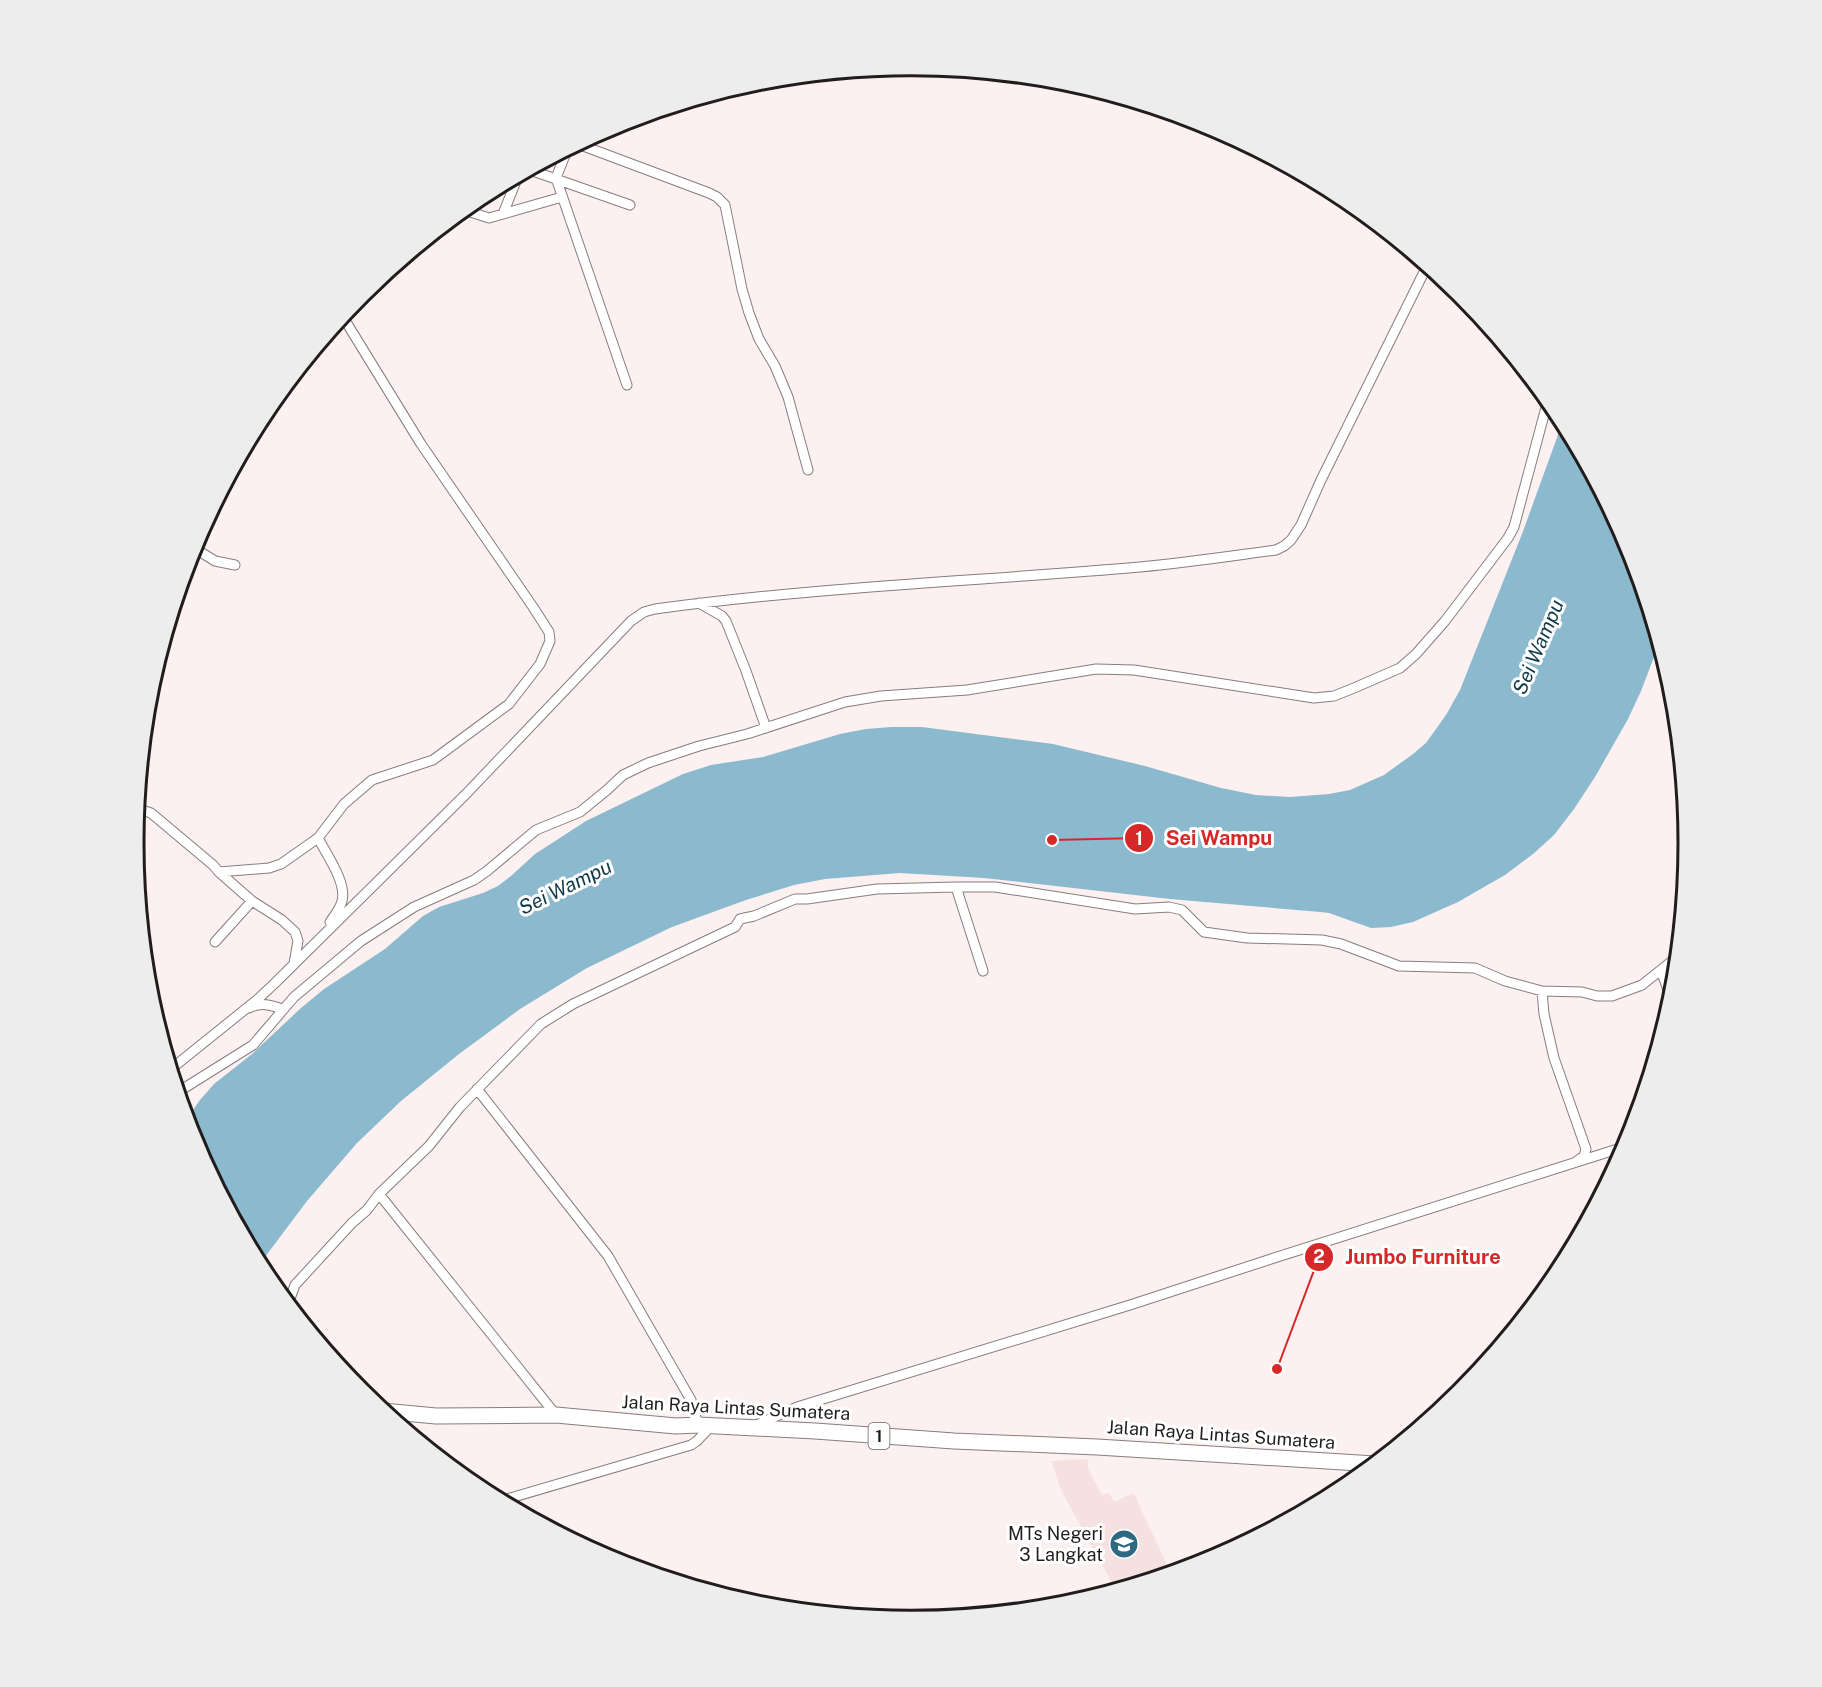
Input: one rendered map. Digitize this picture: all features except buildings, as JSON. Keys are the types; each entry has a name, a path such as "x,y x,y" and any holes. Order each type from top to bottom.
{"highway":[{"name":"Jalan Raya Lintas Sumatera","path":"397,1412 436,1416 556,1415 676,1426 749,1428 954,1442 1097,1447 1362,1463"}],"street":[{"path":"589,148 709,193 725,205 749,313 759,339 776,366 788,397 808,470"},
{"path":"563,161 556,178 627,385"},
{"path":"540,173 630,205"},
{"path":"503,214 513,188"},
{"path":"475,213 489,218 562,197"},
{"path":"177,1064 258,999 459,802 631,621 644,612 728,599 1142,567 1276,550 1284,546 1301,525 1326,469 1423,273"},
{"path":"219,872 275,867 281,864 318,838 344,804 363,787 381,776 433,760 509,704 540,664 550,641 550,634 533,607 421,444 348,324"},
{"path":"184,1088 252,1045 282,1009 316,977 361,941 414,907 474,880 536,830 580,812 623,775 648,763 845,702 881,696 967,690 1096,669 1134,670 1314,698 1334,696 1400,668 1416,654 1445,621 1508,538 1518,515 1545,411"},
{"path":"201,552 215,561 234,566"},
{"path":"699,603 717,612 726,621 747,671 766,728"},
{"path":"145,811 151,813 213,865 252,901 282,920 295,932 298,941 294,964"},
{"path":"318,838 344,890 342,903 322,935"},
{"path":"956,887 983,971"},
{"path":"291,1295 295,1285 352,1223 429,1146 460,1107 541,1024 573,1004 735,927 740,919 754,916 795,899 877,889 995,887 1134,909 1168,907 1182,910 1204,932 1247,938 1322,940 1341,944 1399,966 1475,968 1505,981 1542,991 1582,992 1597,996 1612,996 1641,985 1668,965"},
{"path":"215,942 252,901"},
{"path":"1661,971 1665,981"},
{"path":"1542,991 1544,1014 1554,1058 1586,1149 1584,1155 1575,1163"},
{"path":"242,1012 254,1006 268,1004 282,1009"},
{"path":"477,1089 609,1256 692,1400 704,1426 697,1441 690,1445 511,1498"},
{"path":"749,1428 797,1407 1130,1305 1271,1258 1614,1150"},
{"path":"379,1194 556,1415"}],"shaded area":[{"name":"MTs Negeri 3 Langkat","path":"1088,1459 1088,1469 1102,1495 1109,1493 1114,1502 1134,1493 1168,1566 1112,1583 1062,1492 1051,1461"}],"water":[{"name":"Sei Wampu","path":"1559,433 1599,504 1620,550 1654,656 1628,719 1595,777 1554,835 1505,875 1458,902 1413,922 1391,927 1371,928 1329,913 1170,899 984,878 900,873 825,879 794,885 672,927 587,968 520,1009 401,1101 357,1143 307,1201 265,1257 223,1183 192,1111 214,1084 252,1054 324,989 385,949 423,916 439,907 498,886 535,854 586,821 683,774 711,765 763,757 840,734 891,727 922,727 1053,744 1256,795 1290,797 1350,790 1384,775 1413,754 1426,743 1446,715 1460,690 1522,534"}],"place":[{"name":"Sei Wampu","path":"1052,840"},
{"name":"Jumbo Furniture","path":"1277,1369"},
{"name":"MTs Negeri 3 Langkat","path":"1124,1544"}]}
